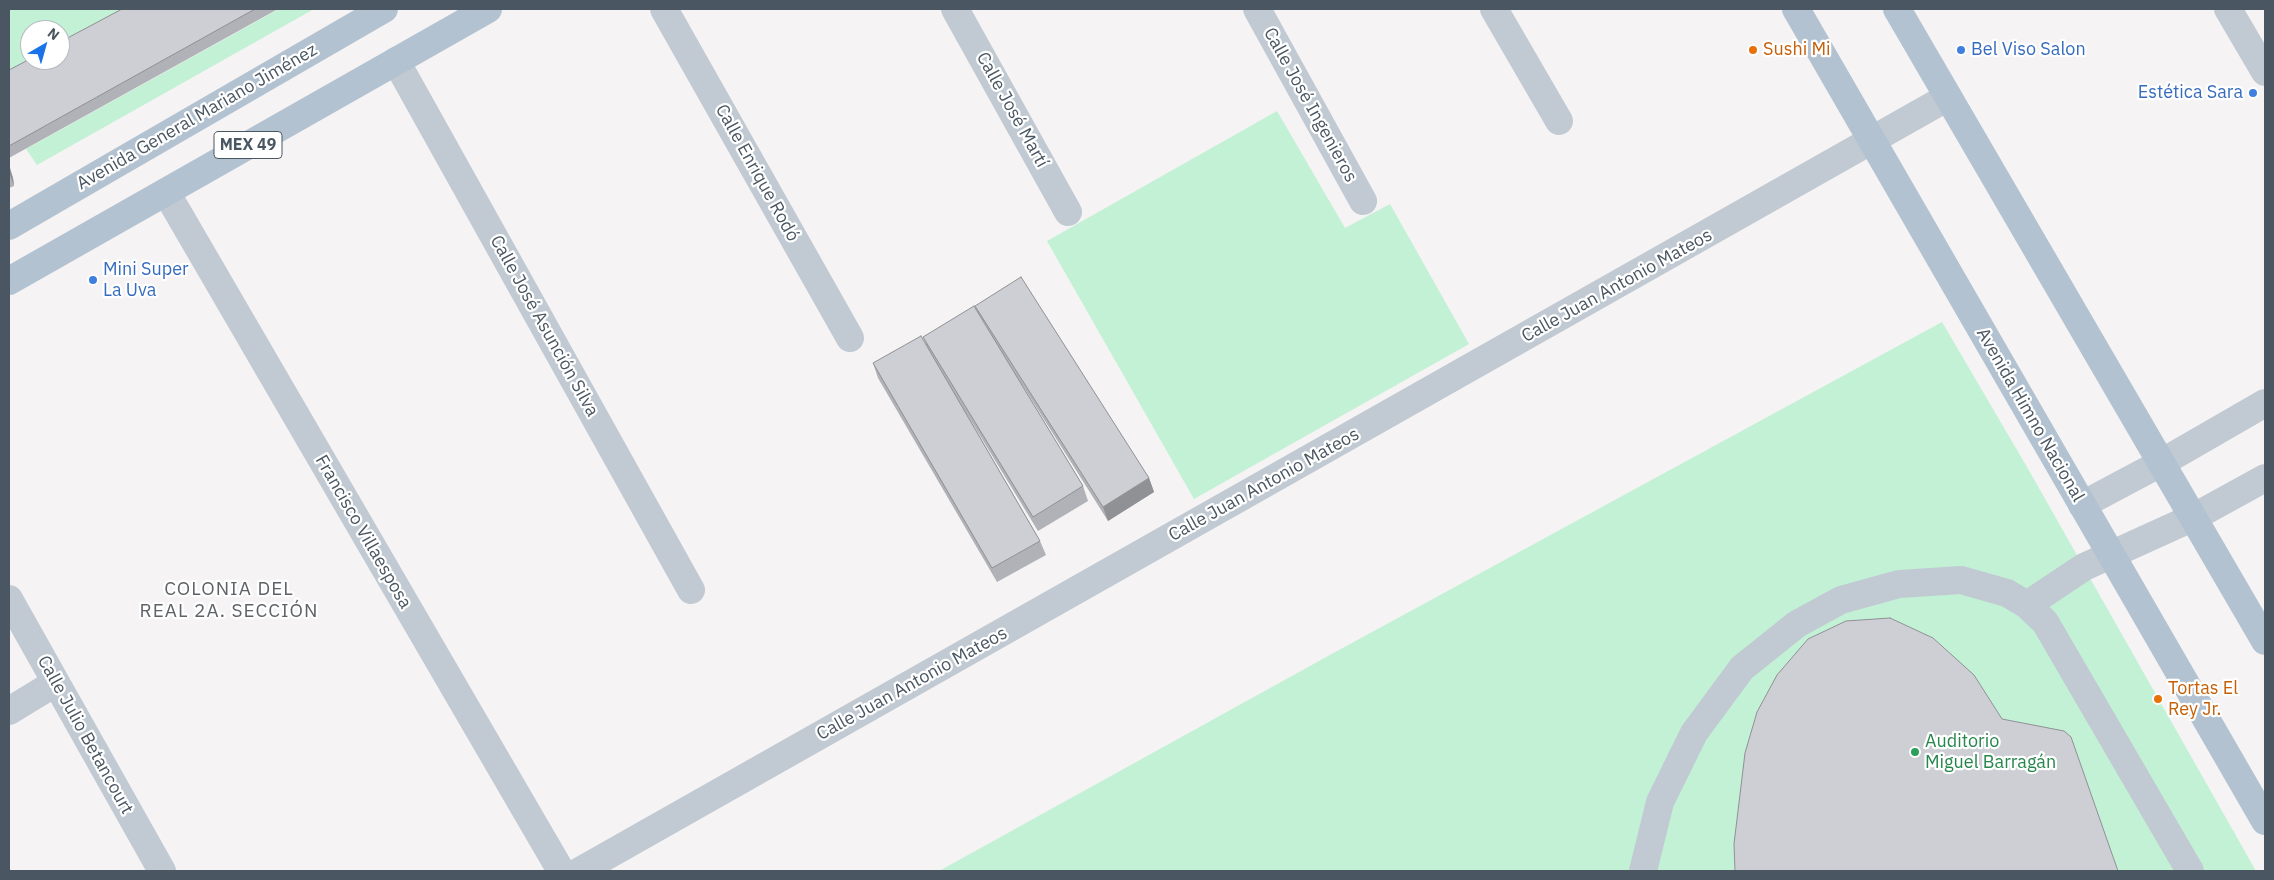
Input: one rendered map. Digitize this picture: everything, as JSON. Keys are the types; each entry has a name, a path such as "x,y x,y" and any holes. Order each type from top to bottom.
{"main road":[{"name":"Avenida General Mariano Jiménez","path":"9,226 384,9"},
{"name":"MEX 49","path":"9,282 488,9"},
{"name":"Avenida Himno Nacional","path":"1796,9 2265,821"},
{"path":"1897,9 2265,641"}],"street":[{"name":"Calle Enrique Rodó","path":"664,9 850,338"},
{"name":"Calle José Martí","path":"955,9 1068,212"},
{"name":"Calle José Ingenieros","path":"1257,9 1364,201"},
{"path":"1494,9 1559,121"},
{"path":"2228,9 2265,72"},
{"name":"Calle José Asunción Silva","path":"396,62 691,590"},
{"name":"Calle Juan Antonio Mateos","path":"580,871 1872,142 1948,97"},
{"name":"Francisco Villaesposa","path":"166,192 561,871"},
{"path":"2082,505 2161,463 2265,403"},
{"path":"2027,604 2084,567 2194,517 2265,478"},
{"path":"1643,871 1660,802 1694,733 1742,668 1797,624 1841,600 1899,584 1961,580 2007,592 2027,604 2045,622 2190,871"},
{"name":"Calle Julio Betancourt","path":"9,599 162,871"},
{"path":"9,711 55,683"}],"green space":[{"path":"9,9 144,9 70,49 70,20 20,20 21,70 9,83"},
{"path":"279,9 314,9 37,165 26,149"},
{"path":"1277,111 1345,228 1390,204 1469,344 1194,499 1047,241"},
{"path":"1942,322 2027,467 2256,871 939,871 1328,656"}],"building":[{"path":"122,9 255,9 9,146 9,70 20,64 20,70 70,70 70,37"},
{"path":"1021,277 1149,478 1103,507 975,306"},
{"path":"974,306 1083,486 1033,517 923,337"},
{"path":"921,336 1040,541 992,568 873,363"},
{"name":"Auditorio Miguel Barragán","path":"1890,618 1933,638 1974,675 2002,719 2064,731 2071,737 2118,871 1735,871 1734,844 1745,753 1757,712 1777,675 1808,639 1846,621"}],"place":[{"name":"Sushi Mi","path":"1753,50"},
{"name":"Bel Viso Salon","path":"1961,50"},
{"name":"Estética Sara","path":"2253,93"},
{"name":"Mini Super La Uva","path":"93,280"},
{"name":"Tortas El Rey Jr.","path":"2158,699"},
{"name":"Auditorio Miguel Barragán","path":"1915,752"}],"district":[{"name":"COLONIA DEL REAL 2A. SECCIÓN","path":"229,601"}]}
